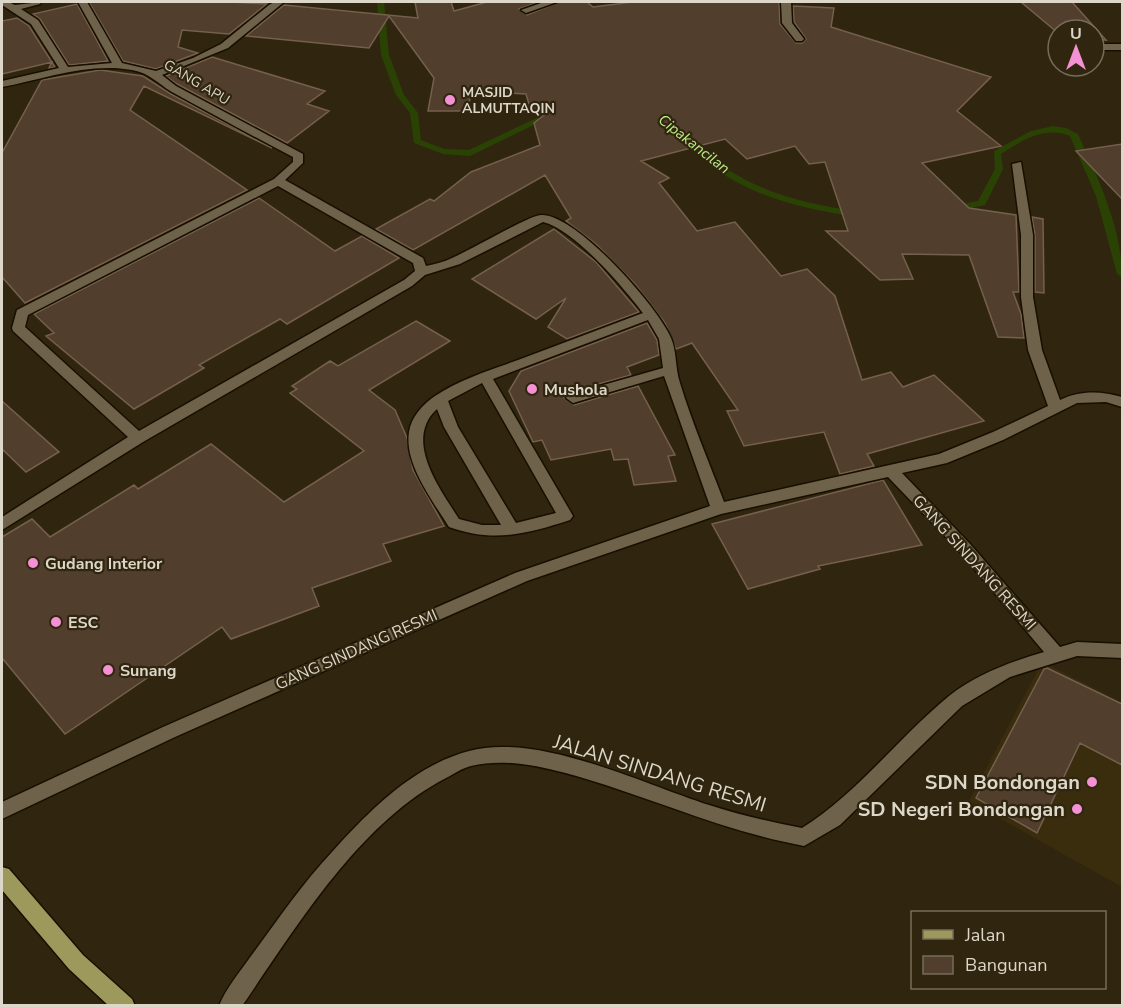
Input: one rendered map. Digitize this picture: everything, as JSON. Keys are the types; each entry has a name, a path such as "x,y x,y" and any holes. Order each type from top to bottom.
{"main road":[{"path":"2,876 76,962 124,1005"}],"street":[{"path":"3,2 35,22 66,70"},
{"path":"15,9 37,2"},
{"path":"83,2 119,67"},
{"path":"156,74 215,51 232,40 259,13 280,2"},
{"path":"526,10 552,2"},
{"path":"786,2 787,23 799,39"},
{"path":"1106,47 1122,47"},
{"name":"GANG APU","path":"2,84 66,70 139,68 156,74 182,93 299,156 298,163 278,181"},
{"path":"1017,164 1027,235 1027,297 1035,350 1055,406"},
{"path":"138,438 18,328 22,313 278,181 419,261 421,272"},
{"path":"2,524 138,438 408,283 421,272 456,261 542,218 548,218 572,232 608,265 662,332 671,354 670,370 719,509"},
{"path":"485,377 566,516 512,530 483,532 454,523 430,482 415,440 416,427 440,399 485,377 650,315"},
{"path":"573,399 670,370"},
{"name":"GANG SINDANG RESMI","path":"2,811 169,732 520,577 719,509 942,459 1006,432 1075,398 1092,396 1122,402"},
{"path":"440,399 451,427 512,530"},
{"name":"GANG SINDANG RESMI","path":"892,472 965,548 1056,654"},
{"name":"JALAN SINDANG RESMI","path":"229,1005 315,883 395,801 463,760 492,756 552,762 706,812 782,834 804,837 832,819 956,701 1005,671 1056,654 1077,650 1122,651"}],"shaded area":[{"name":"SDN Bondongan","path":"1042,662 1122,702 1045,667 1022,713 1122,765 1122,887 969,801","holes":["1018,718 1077,749 1037,833 976,798"]}],"building":[{"path":"89,2 267,4 229,34 182,30 178,47 198,53 156,69 123,61"},
{"path":"415,2 451,2 454,11 487,2 539,2 519,9 527,15 559,2 587,2 593,7 633,2 779,2 780,24 796,43 802,43 806,39 794,22 793,6 834,8 831,27 991,77 957,111 1001,146 922,163 969,208 1016,215 1019,292 1013,292 1021,314 1024,338 998,337 969,255 902,254 913,279 880,280 826,231 848,231 825,162 809,164 795,146 747,159 725,139 641,161 669,178 659,183 697,231 735,222 781,276 807,269 835,296 862,380 891,372 903,387 934,375 984,421 867,454 874,466 840,474 824,432 744,446 727,411 738,410 692,343 676,349 665,323 635,284 596,244 566,221 571,218 545,175 413,250 376,229 430,199 434,201 471,172 540,145 534,123 549,111 531,111 526,94 471,91 468,111 428,111 434,78 389,16 369,48 246,36 284,5 418,18"},
{"path":"1021,2 1072,2 1086,18 1046,18 1046,23"},
{"path":"77,4 108,61 69,65 40,19 33,14"},
{"path":"17,18 29,26 52,62 2,74 2,21"},
{"path":"212,57 325,91 307,104 329,111 287,143 166,76"},
{"path":"100,70 143,76 171,94 272,148 144,86 130,110 247,190 25,303 2,277 2,153 42,80"},
{"path":"1122,144 1122,199 1076,151"},
{"path":"259,198 335,251 362,236 399,258 287,324 280,319 199,365 204,368 134,409 46,336 54,333 34,314"},
{"path":"1032,217 1043,219 1044,293 1035,292 1035,235"},
{"path":"554,229 596,262 639,312 567,339 548,327 566,298 536,319 472,279"},
{"path":"416,321 450,341 369,390 395,410 407,438 413,470 444,526 383,544 391,561 312,588 319,606 231,639 222,627 65,734 2,658 2,537 32,519 50,537 134,485 138,489 211,444 284,502 364,451 290,393 297,389 292,386 330,361 338,366"},
{"path":"647,323 657,340 659,355 627,367 631,375 567,393 564,398 574,405 638,386 675,455 668,456 676,481 634,485 628,459 614,460 611,449 551,460 542,440 533,442 509,391 521,371"},
{"path":"2,401 59,452 26,472 2,449"},
{"path":"883,480 922,545 818,566 820,569 748,589 712,524"},
{"path":"1047,668 1122,704 1122,765 1080,743 1037,833 976,798 1044,669"}],"waterway":[{"name":"Cipakancilan","path":"380,2 385,55 400,95 414,113 417,141 443,151 470,153 550,115"},
{"name":"Cipakancilan","path":"951,209 982,203 999,169 997,153 1015,142 1043,130 1063,130 1074,134 1101,196 1122,274"},
{"name":"Cipakancilan","path":"687,135 712,162 744,183 780,198 818,208 856,214"}],"place":[{"name":"MASJID ALMUTTAQIN","path":"450,100"},
{"name":"Mushola","path":"532,389"},
{"name":"Gudang Interior","path":"33,563"},
{"name":"ESC","path":"56,622"},
{"name":"Sunang","path":"108,670"},
{"name":"SDN Bondongan","path":"1092,782"},
{"name":"SD Negeri Bondongan","path":"1077,809"}]}
